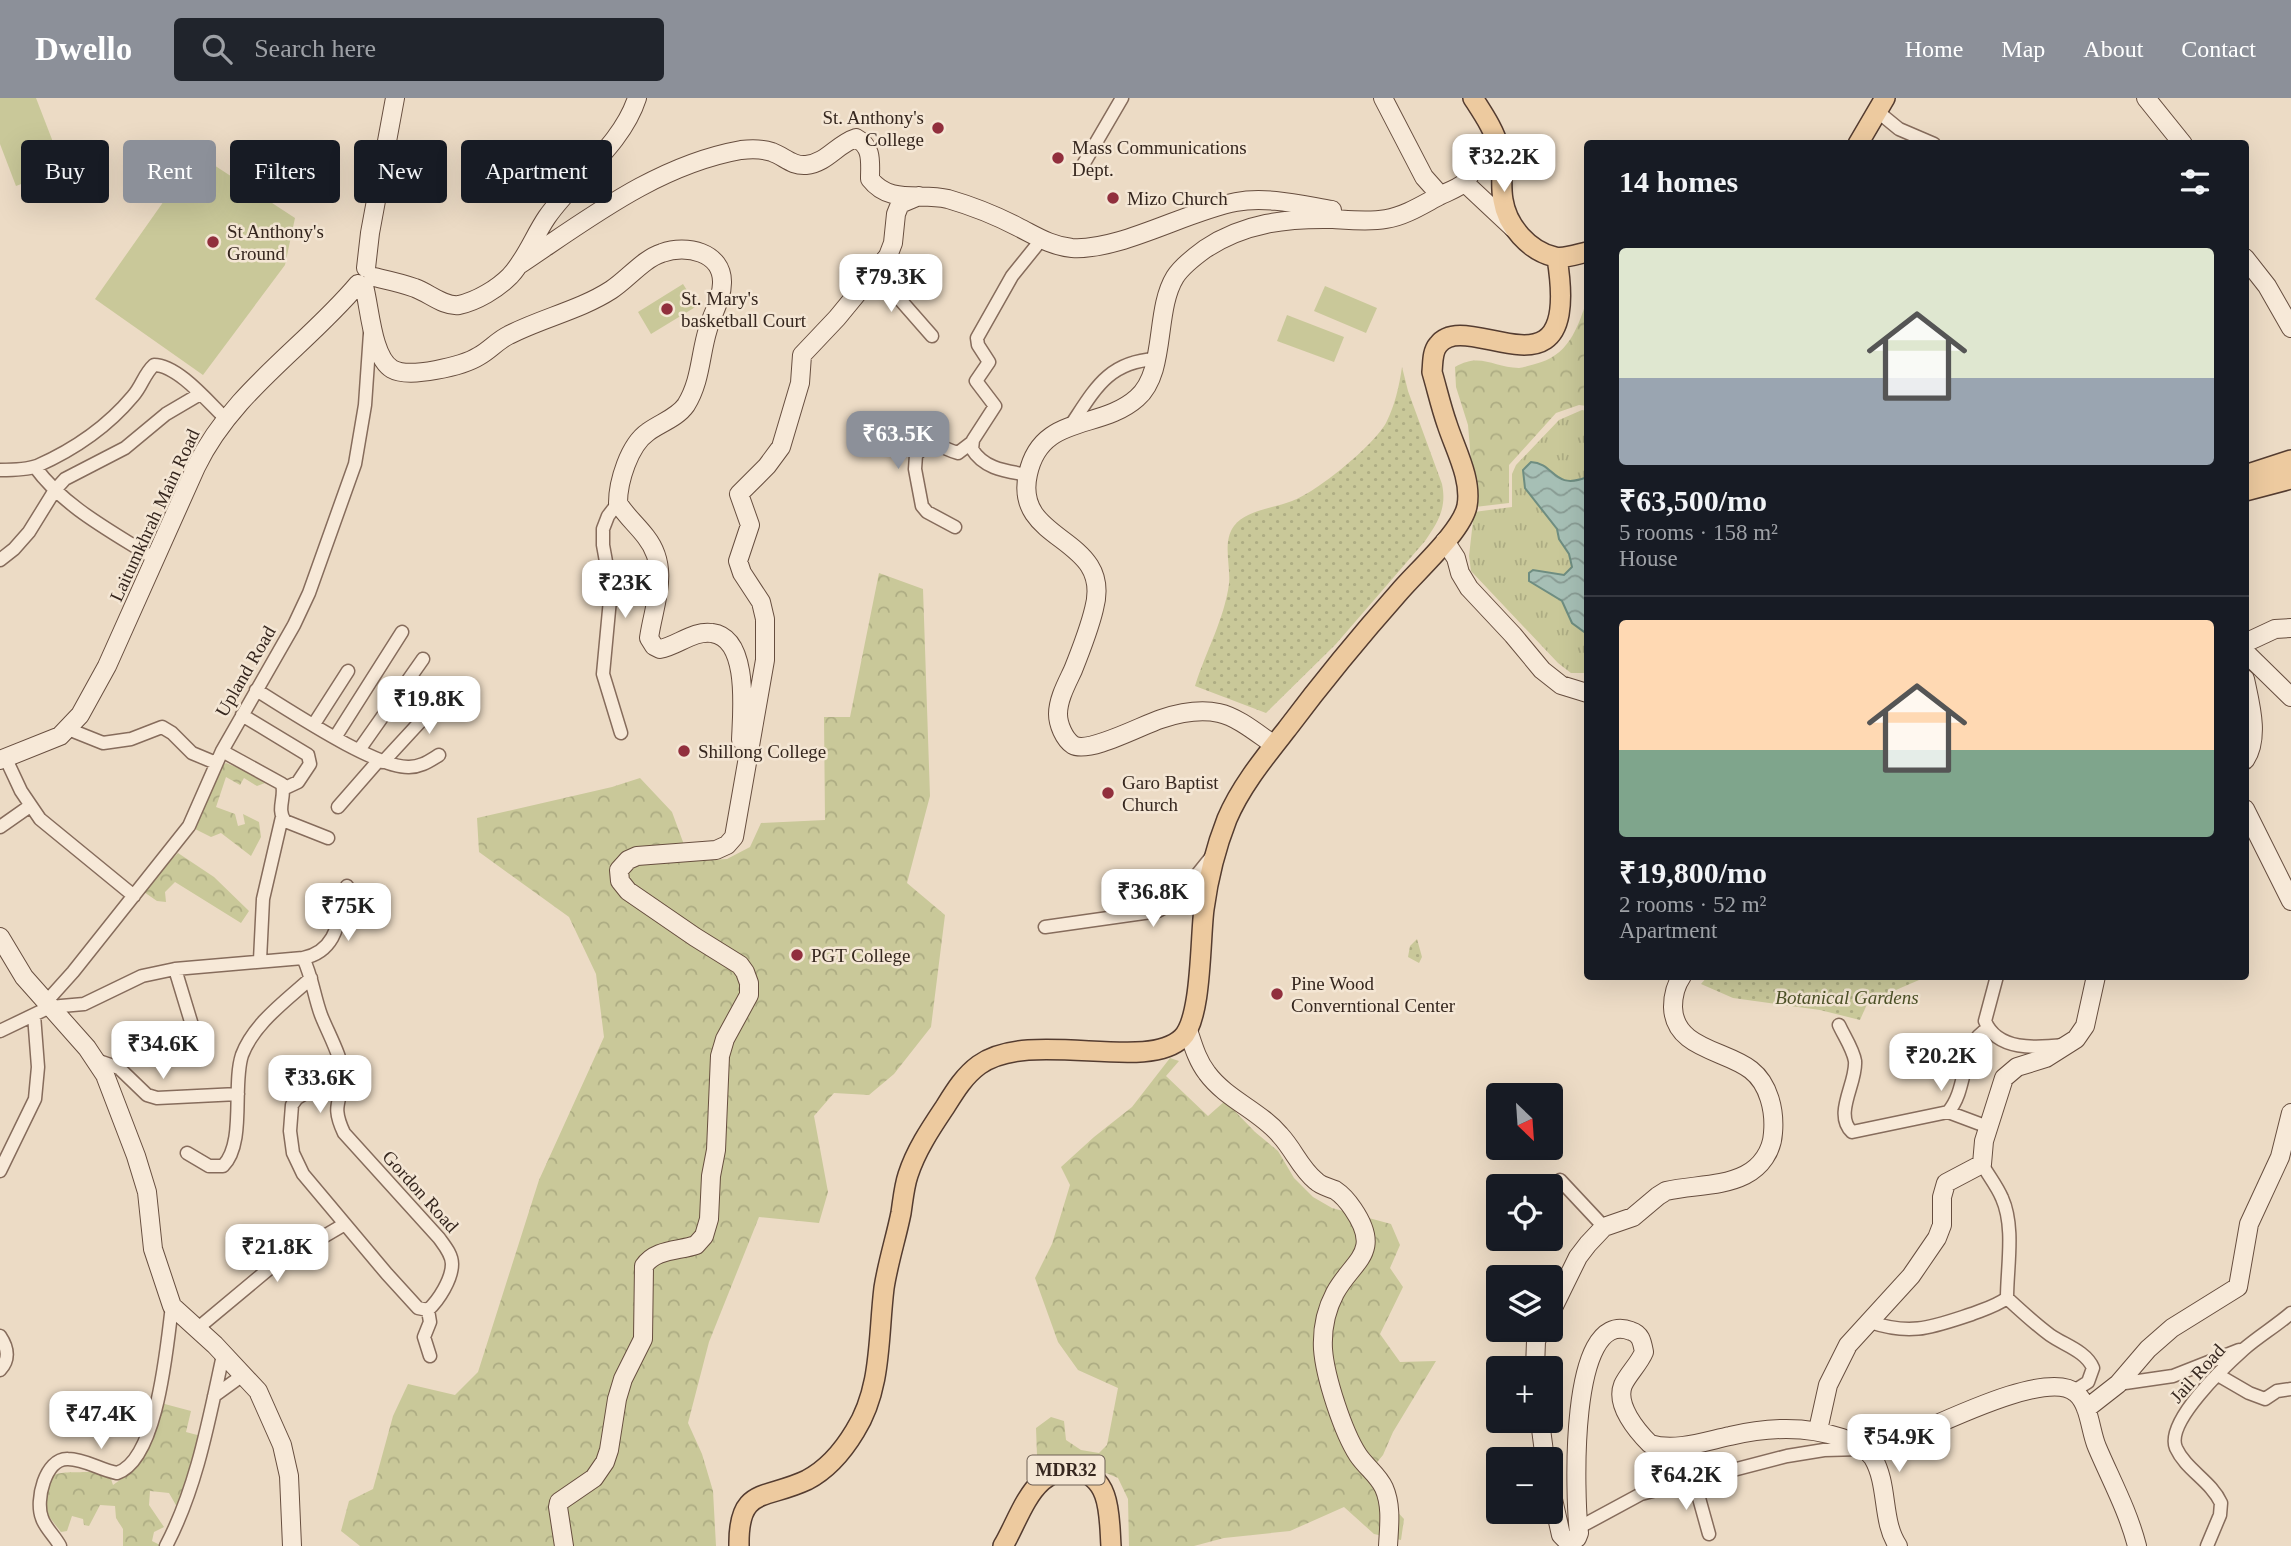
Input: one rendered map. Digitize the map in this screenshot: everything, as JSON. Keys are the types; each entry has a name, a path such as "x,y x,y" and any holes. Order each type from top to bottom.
{"main road":[{"path":"1474,98 1496,140 1502,161 1503,202 1510,222 1531,245 1557,258 1584,253"},
{"path":"1860,140 1881,104"},
{"path":"739,1546 739,1522 750,1502 760,1495 810,1478 828,1465 843,1450 866,1411 877,1368 888,1263 908,1176 925,1138 971,1071 985,1061 1017,1051 1163,1048 1182,1038 1188,1030 1199,975 1204,906 1217,850 1228,818 1253,774 1274,745 1357,640 1445,541 1465,512 1468,502 1463,470 1432,372 1435,350 1443,340 1450,338 1475,337 1530,345 1542,341 1551,333 1562,305 1557,258"},
{"path":"2249,474 2291,460"},
{"path":"2249,490 2291,479"},
{"name":"MDR32","path":"1003,1546 1033,1491 1041,1482 1050,1475 1074,1469 1093,1477 1104,1492 1108,1503 1111,1546"}],"street":[{"path":"395,98 369,233 365,279 377,349 387,365 401,373 470,361 507,336 612,290 655,255 666,251 693,250 704,253 712,259 721,273 722,285 707,331 695,386 678,414 639,440 618,491 618,503 608,516 603,529 603,545 611,589 603,674 621,733"},
{"path":"519,265 546,218 625,125 637,98"},
{"path":"1080,170 1122,98"},
{"path":"1383,98 1424,177 1440,195"},
{"path":"2147,98 2180,140"},
{"path":"1881,104 1899,129 1925,140"},
{"path":"365,279 416,289 455,306 481,297 499,286 519,265 638,186 713,158 743,150 774,153 797,165 807,165 824,160 844,142 856,138 864,142 869,149 870,179 891,195 952,200 1017,226 1041,240 1072,248 1101,245 1227,204 1249,200 1293,204 1369,220"},
{"path":"1274,745 1221,713 1204,712 1182,713 1161,719 1084,748 1073,745 1065,737 1058,714 1062,695 1086,638 1095,605 1097,580 1083,555 1040,523 1031,510 1027,475 1042,443 1055,433 1071,425 1116,412 1129,406 1142,394 1150,381 1166,300 1175,277 1192,258 1224,237 1255,226 1288,219 1394,218 1465,183 1477,162 1496,140"},
{"path":"1465,183 1518,233"},
{"path":"564,1546 559,1502 594,1478 605,1462 623,1379 641,1344 644,1266 657,1255 696,1245 708,1228 711,1176 716,1150 720,1056 724,1038 743,1007 750,989 746,972 740,965 628,891 620,881 619,870 628,860 638,856 716,849 727,845 736,832 748,747 763,674 765,636 761,602 739,567 750,525 739,494 767,466 781,447 800,383 802,355 837,318 892,248 896,214 900,204 919,196"},
{"path":"955,527 927,512 922,506 914,462 916,455 931,444 938,444 958,453 971,443 995,406 976,381 989,362 978,345 977,338 1013,276 1041,240"},
{"path":"2249,263 2267,286 2291,328"},
{"path":"875,271 932,336"},
{"name":"Laitumkhrah Main Road","path":"3,760 60,736 68,729 90,699 203,453 249,391 299,346 365,279"},
{"name":"Upland Road","path":"47,1010 73,972 189,826 219,757 294,625 309,593 355,464 365,405 371,312"},
{"path":"1071,425 1102,380 1113,371 1140,360 1155,359"},
{"path":"0,470 36,467 90,436 115,416 136,393 145,373 154,365 163,365 226,419"},
{"path":"0,559 29,532 65,479 125,448 166,414 200,394"},
{"path":"971,443 975,454 991,466 1027,475"},
{"path":"36,467 71,504 155,559"},
{"path":"618,503 648,539 658,564 661,580 649,638 654,646 660,649 668,648 697,634 711,632 720,636 736,654 740,667 741,767 744,786"},
{"path":"1445,541 1469,588 1546,675 1570,690 1584,692"},
{"path":"2249,641 2275,629 2291,628"},
{"path":"336,736 401,632"},
{"path":"2249,656 2291,697"},
{"path":"359,750 423,659"},
{"path":"314,724 348,671"},
{"path":"338,807 419,723 441,688"},
{"path":"256,691 381,761 406,768 417,767 439,755"},
{"path":"2249,710 2253,740 2249,754"},
{"path":"242,715 307,755 310,764 298,782 283,789"},
{"path":"68,729 103,743 131,739 162,727 192,753 219,757 278,781 283,789 280,811 282,817 290,824 328,838"},
{"path":"3,760 30,806 57,834 134,895"},
{"path":"0,827 30,806"},
{"path":"260,960 263,899 282,817"},
{"path":"2249,817 2291,901"},
{"path":"1045,927 1158,911 1167,907 1176,901 1217,850"},
{"path":"0,1031 47,1010 84,1004 142,976 260,960 317,956 326,949 332,938 347,886"},
{"path":"0,937 47,1010 96,1060 136,1156 147,1192 153,1250 172,1306 165,1366 149,1432 140,1454 124,1470 117,1473 68,1459 51,1466 44,1485 40,1514 60,1546"},
{"name":"Gordon Road","path":"303,958 340,1062 343,1076 336,1113 344,1133 439,1238 450,1256 452,1265 449,1277 441,1296 428,1310"},
{"path":"175,970 202,1058"},
{"path":"187,1153 209,1166 223,1166 228,1161 236,1135 238,1074 243,1055 251,1039 266,1021 311,978"},
{"path":"1563,1288 1578,1257 1604,1227 1633,1217 1666,1191 1734,1180 1746,1175 1768,1153 1773,1140 1772,1107 1763,1082 1752,1070 1735,1060 1698,1044 1683,1033 1676,1023 1673,998 1679,980"},
{"path":"1996,980 1985,1021 1995,1037 2019,1046 2066,1045"},
{"path":"2007,1298 2009,1239 2005,1206 2002,1195 1982,1164 1988,1127 2004,1077 2010,1071 2046,1058 2076,1039 2085,1026 2095,980"},
{"path":"0,1171 35,1099 47,1010"},
{"path":"1839,1025 1855,1065 1845,1107 1850,1132 1948,1112 1988,1127"},
{"path":"1948,1112 1957,1099 1975,1039 1988,1029"},
{"path":"1188,1030 1195,1052 1209,1076 1268,1122 1289,1147 1301,1167 1318,1184 1337,1191 1353,1209 1363,1227 1365,1244 1362,1260 1336,1292 1324,1326 1323,1350 1328,1382 1347,1430 1358,1455 1375,1473 1388,1500 1388,1546"},
{"path":"96,1060 119,1068 147,1095 157,1098 238,1094"},
{"path":"340,1062 332,1077 297,1098 292,1105 290,1144 297,1164 345,1224 418,1308 428,1310 430,1322 424,1337 430,1356"},
{"path":"2086,1409 2118,1384 2148,1349 2172,1328 2238,1287 2249,1224 2280,1157 2291,1113"},
{"path":"1818,1430 1828,1385 1848,1345 1911,1276 1937,1238 1942,1225 1942,1197 1946,1183 1982,1164"},
{"path":"1563,1183 1604,1227"},
{"path":"198,1328 270,1268 345,1224"},
{"path":"1870,1322 1894,1330 1922,1329 1946,1324 1992,1307 2007,1298"},
{"path":"2007,1298 2046,1332 2091,1362 2092,1374 2088,1382 2074,1391"},
{"path":"172,1306 198,1328 258,1391 282,1445 289,1476 292,1546"},
{"name":"Jail Road","path":"2207,1546 2220,1515 2221,1503 2181,1455 2174,1439 2183,1416 2218,1376 2249,1345 2291,1313"},
{"path":"1575,1538 1577,1419 1584,1382 1595,1348 1614,1330 1624,1328 1636,1332 1642,1340 1644,1352 1623,1384 1622,1395 1632,1422 1650,1444 1691,1444 1779,1429 1818,1430 1859,1446 1872,1458 1879,1472 1892,1537 1898,1546"},
{"path":"0,1336 7,1350 7,1358 0,1370"},
{"path":"2118,1384 2173,1376 2249,1345"},
{"path":"166,1546 194,1479 223,1355"},
{"path":"214,1396 243,1375"},
{"path":"2218,1376 2266,1399 2277,1391 2291,1389"},
{"path":"1559,1524 1561,1535 1567,1541 1630,1499 1804,1452 1896,1442 2009,1394 2065,1386 2081,1397 2095,1443 2122,1500 2137,1546"},
{"path":"1694,1480 1709,1534"}],"green space":[{"path":"0,98 36,98 52,140 21,140 21,184 16,186 0,144"},
{"name":"St Anthony's Ground","path":"216,166 230,176 230,203 272,203 295,218 285,265 203,375 95,299 163,203 216,203"},
{"name":"St. Mary's basketball Court","path":"683,284 697,306 651,334 638,312"},
{"path":"1325,286 1377,308 1366,333 1314,311"},
{"path":"1584,308 1584,406 1556,413 1509,465 1509,503 1475,507 1468,425 1456,387 1455,367 1472,361 1519,368 1535,364 1556,355 1570,340"},
{"path":"1287,315 1344,337 1334,362 1277,341"},
{"path":"1402,367 1442,484 1442,508 1430,534 1336,644 1266,713 1195,686 1227,597 1230,532 1246,516 1303,496 1369,444 1386,423 1392,409"},
{"path":"1584,410 1584,673 1571,673 1558,663 1471,571 1469,556 1474,512 1512,507 1512,474 1516,465 1559,420"},
{"path":"879,573 923,589 930,796 907,883 945,915 931,1027 894,1074 869,1095 834,1093 814,1116 828,1192 819,1223 759,1217 709,1342 688,1423 702,1454 713,1491 716,1546 360,1546 341,1531 349,1501 373,1489 393,1416 408,1384 455,1395 478,1372 539,1180 604,1037 596,974 569,917 479,852 477,818 640,778 672,812 690,861 727,859 750,847 761,823 825,820 824,717 850,717"},
{"path":"226,763 265,783 257,786 244,778 240,785 226,777 216,807 235,814 238,826 245,824 243,814 259,822 261,837 251,856 221,833 211,837 195,829 218,768"},
{"path":"178,853 214,877 249,911 241,923 175,882 165,892 166,902 157,901 144,892"},
{"path":"1417,939 1422,957 1419,963 1408,957 1410,946"},
{"name":"Botanical Gardens","path":"1704,980 1919,980 1868,1002 1860,1020 1820,1010 1733,998 1701,984"},
{"path":"1170,1058 1179,1061 1166,1076 1208,1116 1225,1101 1278,1151 1294,1178 1313,1197 1332,1208 1391,1224 1400,1245 1390,1268 1403,1287 1380,1334 1400,1362 1436,1361 1393,1432 1383,1455 1365,1477 1404,1519 1401,1540 1374,1534 1344,1507 1290,1531 1224,1538 1194,1546 1129,1546 1128,1499 1118,1478 1082,1467 1044,1472 1037,1455 1036,1428 1051,1417 1064,1421 1066,1440 1081,1450 1099,1453 1107,1445 1118,1388 1078,1370 1058,1342 1035,1278 1052,1244 1070,1185 1061,1167 1132,1107"},
{"path":"161,1403 191,1411 186,1432 201,1436 177,1507 169,1493 150,1491 149,1505 164,1527 154,1532 152,1541 162,1546 123,1546 123,1529 116,1518 115,1506 100,1505 89,1526 84,1525 83,1519 72,1516 67,1531 61,1532 43,1509 47,1486 53,1476 74,1472 103,1472 109,1473 113,1485 132,1468 145,1449"}],"water":[{"path":"1531,462 1545,467 1567,481 1584,478 1584,632 1572,623 1562,601 1529,581 1529,573 1533,570 1564,575 1572,567 1557,529 1525,488 1523,470"}],"place":[{"name":"St. Anthony's College","path":"938,128"},
{"name":"Mass Communications Dept.","path":"1058,158"},
{"name":"Mizo Church","path":"1113,198"},
{"name":"St Anthony's Ground","path":"213,242"},
{"name":"St. Mary's basketball Court","path":"667,309"},
{"name":"Shillong College","path":"684,751"},
{"name":"Garo Baptist Church","path":"1108,793"},
{"name":"PGT College","path":"797,955"},
{"name":"Pine Wood Converntional Center","path":"1277,994"}]}
